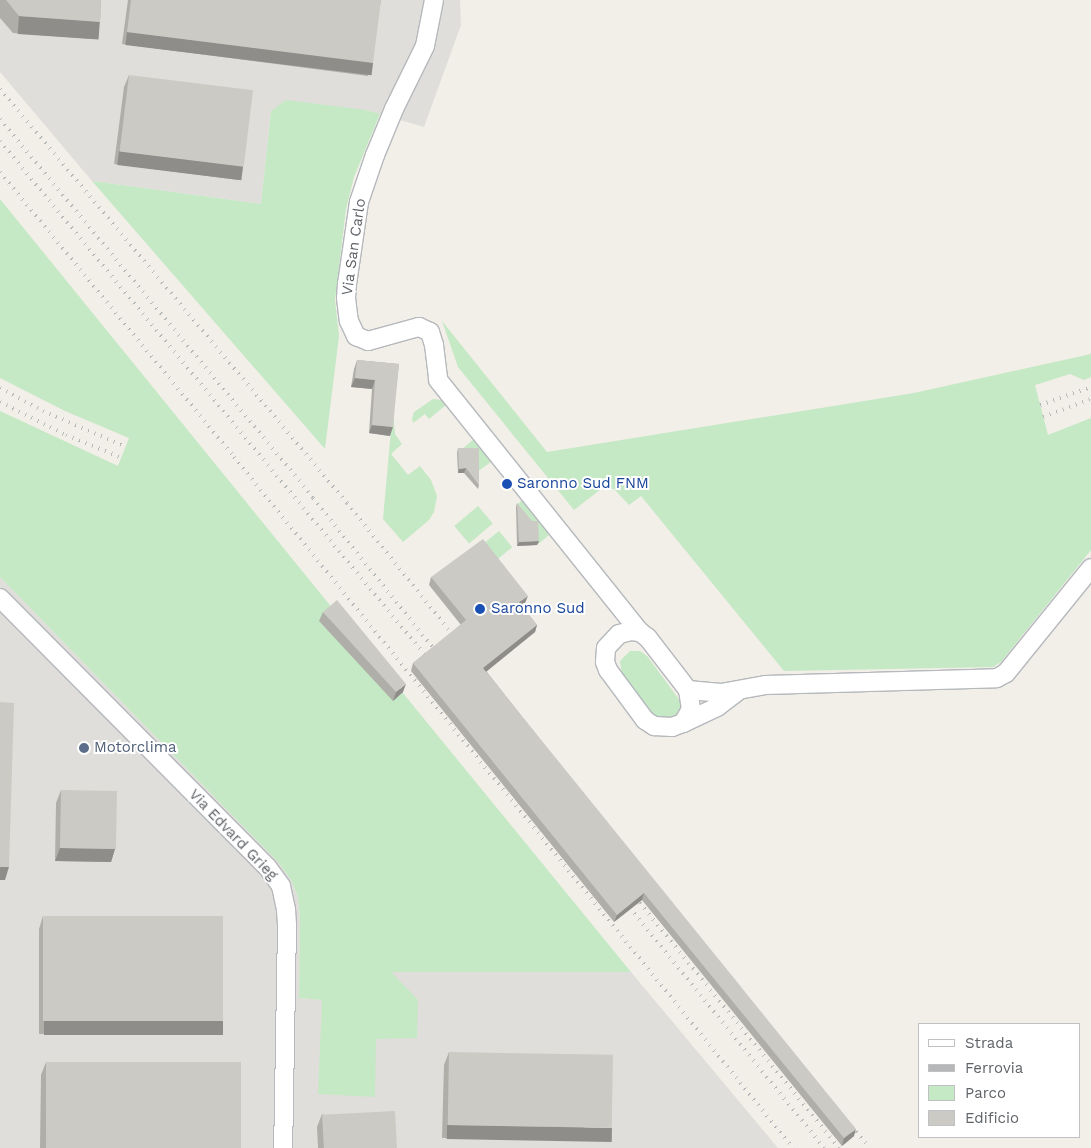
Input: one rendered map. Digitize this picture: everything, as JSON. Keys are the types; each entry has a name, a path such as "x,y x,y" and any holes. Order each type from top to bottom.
{"street":[{"name":"Via San Carlo","path":"434,0 425,46 394,109 375,155 359,202 347,284 346,312 352,330 356,336 368,341 413,328 426,329 432,337 438,380 640,632 648,638 688,690"},
{"path":"683,723 691,708 688,690 708,693 766,685 997,678 1006,673 1091,568"},
{"name":"Via Edvard Grieg","path":"0,598 268,868 281,886 287,926 283,1148"},
{"path":"616,600 611,640 606,648 605,662 608,670 644,720 661,727 672,727 716,706 738,690"},
{"path":"611,640 624,632 640,632"}],"shaded area":[{"path":"0,0 460,0 461,25 424,127 366,110 271,111 261,204 92,181 0,72"},
{"path":"0,577 279,863 291,880 298,897 300,919 299,998 322,1000 376,1039 390,972 631,972 778,1148 0,1148"}],"green space":[{"path":"286,100 366,110 380,114 354,177 346,209 335,300 339,336 325,449 92,181 261,204 271,111"},
{"path":"0,199 333,609 320,621 379,685 389,676 631,972 391,972 418,1000 417,1038 376,1039 375,1097 318,1094 322,1000 299,998 300,919 298,897 291,880 279,863 0,577 0,411 118,466 129,438 65,411 0,378"},
{"path":"442,321 547,452 914,393 1091,354 1091,377 1084,380 1070,374 1035,385 1048,435 1091,418 1091,550 1001,662 993,667 784,671 641,496 629,505 614,489 601,489 574,510 458,367"},
{"path":"433,399 442,400 446,405 429,419 425,414 413,423 414,412"},
{"path":"393,408 395,434 402,444 391,454 408,475 420,466 431,480 437,496 434,512 429,520 403,542 383,519"},
{"path":"473,440 491,462 477,472 457,453"},
{"path":"522,500 549,535 537,545 537,525 533,525 517,505"},
{"path":"478,506 493,524 469,544 454,526"},
{"path":"499,531 512,547 496,561 483,544"},
{"path":"630,651 640,651 647,656 678,698 682,706 677,717 670,721 653,716 622,675 620,661"}],"building":[{"path":"6,0 101,0 100,22 19,16"},
{"path":"131,0 381,0 373,63 127,32"},
{"path":"129,75 253,90 244,167 120,151"},
{"path":"357,360 399,364 393,427 372,425 375,380 355,378"},
{"path":"458,448 479,448 479,485 466,468 459,469"},
{"path":"517,503 532,521 538,521 539,541 519,542"},
{"path":"483,539 528,596 519,602 537,625 483,668 856,1129 844,1138 644,893 617,915 413,663 466,620 431,577"},
{"path":"337,600 406,684 396,692 323,612"},
{"path":"0,702 14,703 9,867 0,867"},
{"path":"61,790 117,791 116,849 60,848"},
{"path":"43,916 223,916 223,1021 43,1021"},
{"path":"449,1052 613,1055 612,1128 448,1125"},
{"path":"46,1062 241,1062 241,1148 46,1148"},
{"path":"395,1111 397,1148 324,1148 322,1115"}],"railway":[{"path":"0,89 347,503 460,644"},
{"path":"0,119 313,498 442,659"},
{"path":"0,141 434,666"},
{"path":"0,172 234,457 793,1148"},
{"path":"1040,405 1091,387"},
{"path":"0,388 43,411 126,447"},
{"path":"1043,417 1091,399"},
{"path":"0,402 66,435 122,458"},
{"path":"631,892 839,1148"},
{"path":"621,897 824,1148"},
{"path":"847,1121 870,1148"}],"place":[{"name":"Saronno Sud FNM","path":"507,484"},
{"name":"Saronno Sud","path":"480,609"},
{"name":"Motorclima","path":"84,748"}]}
